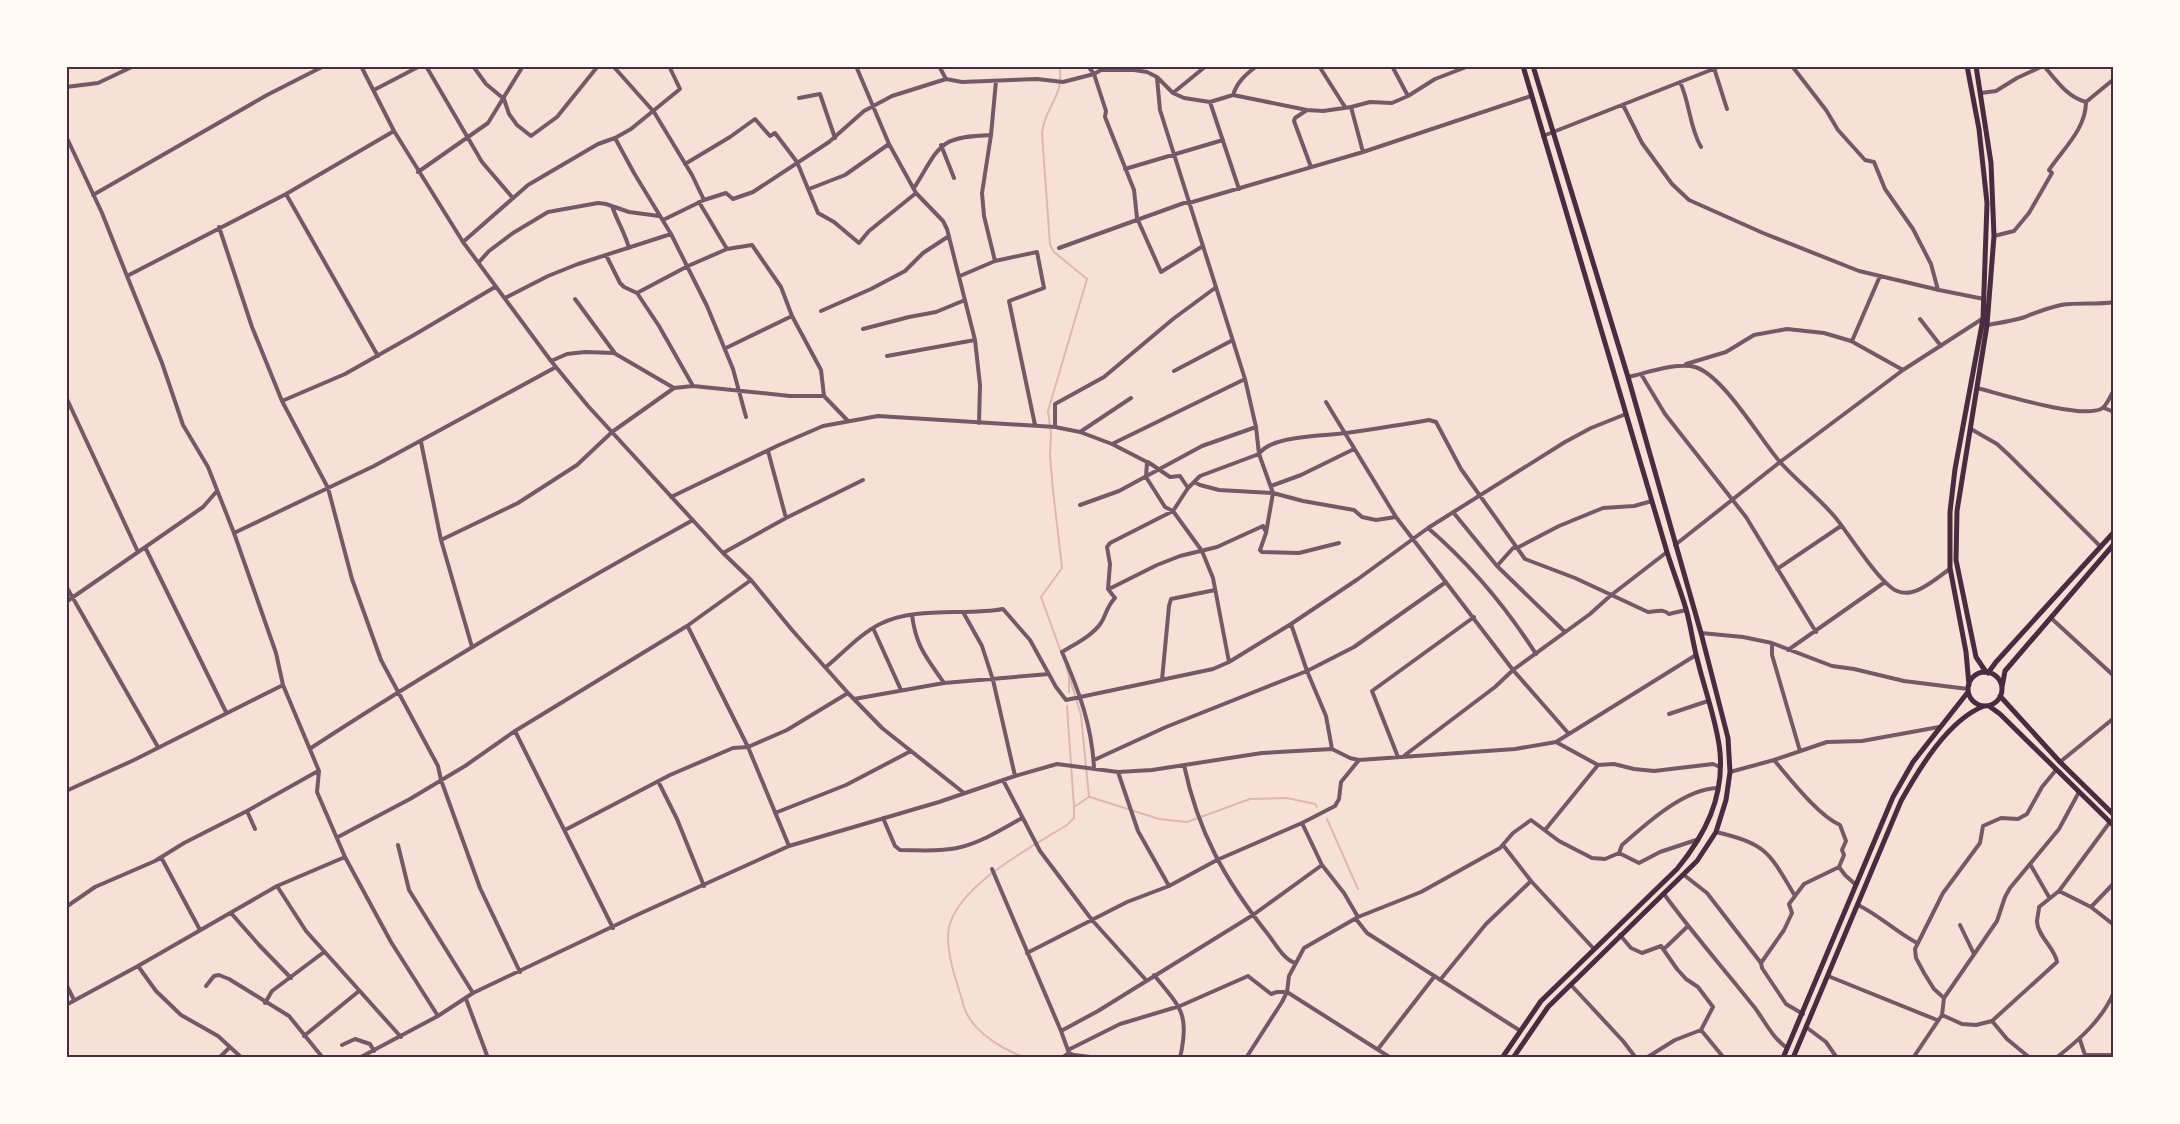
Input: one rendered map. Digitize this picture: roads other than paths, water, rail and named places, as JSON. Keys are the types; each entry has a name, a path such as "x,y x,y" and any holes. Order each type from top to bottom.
{"main road":[{"path":"1502,1058 1540,1001 1677,869 1700,838 1710,818 1720,767 1718,740 1686,610 1523,66"},
{"path":"1513,1058 1548,1007 1684,875 1710,844 1726,800 1730,772 1728,738 1701,633 1628,377 1533,66"},
{"path":"1967,66 1982,148 1988,203 1983,319 1955,469 1950,512 1950,568 1966,652 1968,689 1975,703 2000,714 2112,824"},
{"path":"1976,66 1991,163 1994,236 1987,325 1957,511 1956,560 1976,657 1987,673 1997,678 2002,687"},
{"path":"1783,1058 1893,797 1913,762 1968,689 1975,676 1987,673 2114,532"},
{"path":"1793,1058 1901,801 1921,768 1971,711 1995,702 2000,696 2005,671 2114,544"},
{"path":"2000,696 2060,762 2114,815"}],"street":[{"path":"66,87 98,83 134,66"},
{"path":"93,195 267,95 324,66"},
{"path":"361,66 417,172 463,242 556,368 671,497 751,580 848,693 882,728 965,793"},
{"path":"426,66 482,162 512,197"},
{"path":"473,66 486,84 504,99 509,114 517,125 531,136 557,117 598,66"},
{"path":"417,172 488,123 524,66"},
{"path":"613,66 654,112 704,200"},
{"path":"463,242 512,197 544,174 598,144 615,138 654,112 680,89 669,66"},
{"path":"856,66 889,144 915,190 943,222 949,236 975,340 980,385 979,423"},
{"path":"939,66 946,79"},
{"path":"1088,66 1094,74 1106,111 1105,117 1134,190 1137,218 1161,272 1203,246"},
{"path":"1147,72 1152,66"},
{"path":"1173,93 1206,66"},
{"path":"1233,95 1235,86 1257,66"},
{"path":"1319,66 1345,107"},
{"path":"1392,66 1408,96"},
{"path":"479,262 489,251 548,212 588,204 606,204 629,212 662,218 726,193 733,199 753,192 835,138 853,119 873,106 892,96 946,79 962,82 1037,78 1063,82 1101,70 1147,72 1157,77 1173,93 1184,98 1210,102 1233,95 1307,110 1323,111 1370,102 1392,103 1435,79 1469,66"},
{"path":"1543,135 1721,66"},
{"path":"1792,66 1826,110 1838,130 1865,160 1874,162 1885,189 1913,229 1931,264 1939,290"},
{"path":"1981,93 1996,91 2017,78 2044,66 2068,93 2086,102"},
{"path":"374,90 418,67"},
{"path":"1714,68 1727,109"},
{"path":"1157,77 1160,110 1231,341 1245,379 1256,427 1259,454 1273,493 1266,533 1260,548 1262,552 1299,553 1339,543"},
{"path":"1994,236 2014,231 2029,213 2052,173 2049,171 2073,138 2085,115 2086,102 2114,79"},
{"path":"995,261 984,216 982,193 996,81"},
{"path":"1680,82 1687,99 1694,135 1701,147"},
{"path":"799,98 820,94 835,138"},
{"path":"1059,248 1137,218 1363,152 1531,96"},
{"path":"1210,102 1239,189"},
{"path":"1623,105 1642,143 1672,184 1689,200 1763,233 1859,271 1984,299"},
{"path":"1351,107 1363,152"},
{"path":"1307,110 1294,121 1311,167"},
{"path":"685,164 755,119 770,136 775,133 797,162 818,213 834,222 859,243 869,231 915,190 942,145 964,136 991,135"},
{"path":"127,276 286,194 394,131"},
{"path":"66,136 127,276 162,363 183,426 208,466 234,533 276,653 283,685 319,771 317,792 345,856 391,942 438,1016"},
{"path":"615,138 688,266 726,348 746,417"},
{"path":"1125,169 1223,140"},
{"path":"809,189 845,174 889,144"},
{"path":"942,145 954,178"},
{"path":"286,194 378,356"},
{"path":"699,202 727,249"},
{"path":"612,206 616,219 625,232 629,248"},
{"path":"219,228 252,327 282,401 328,488 352,579 381,660 438,766 480,888 520,972"},
{"path":"505,298 548,276 671,234"},
{"path":"821,310 871,289 905,271 923,253 949,236"},
{"path":"636,293 727,249 752,245 781,287 792,316 821,370 824,396 848,421"},
{"path":"960,276 995,261 1037,252 1044,288 1009,301 1035,425"},
{"path":"606,255 620,283 636,293 693,386"},
{"path":"1851,341 1880,276"},
{"path":"282,401 345,374 495,286"},
{"path":"1052,427 1055,404 1104,377 1173,319 1215,288"},
{"path":"575,299 614,353 674,388"},
{"path":"863,329 936,312 965,300"},
{"path":"1987,325 2058,306 2081,302 2104,304 2114,302"},
{"path":"726,348 792,316"},
{"path":"1920,319 1941,346"},
{"path":"1675,545 1780,462 1903,370 1983,319"},
{"path":"1628,377 1684,365 1726,352 1754,335 1787,329 1824,333 1851,341 1903,370"},
{"path":"887,356 975,340"},
{"path":"1174,371 1231,341"},
{"path":"551,361 567,354 614,353"},
{"path":"1684,365 1698,368 1718,384 1780,462 1834,516 1885,582 1897,591 1909,592 1922,588 1950,568"},
{"path":"234,533 421,441 556,368"},
{"path":"1641,374 1665,414 1746,517 1815,632"},
{"path":"1112,444 1245,379"},
{"path":"441,540 518,504 577,465 612,432 674,388 693,386 790,396 824,396"},
{"path":"1977,388 2063,409 2085,411 2104,408 2114,412"},
{"path":"2104,408 2114,390"},
{"path":"66,398 138,552"},
{"path":"1080,432 1131,398"},
{"path":"1326,402 1396,517 1513,670 1569,734"},
{"path":"826,667 873,628 892,619 912,615 963,611 981,613 1003,609 1030,640 1066,699 1213,669 1229,662 1291,624 1415,540 1428,528 1480,495 1581,433 1626,414"},
{"path":"671,497 823,426 878,416 1035,425 1080,432 1112,444 1160,469 1170,477 1180,476 1188,488"},
{"path":"1094,768 1089,725 1081,696 1062,652 1095,630 1114,598 1108,589 1110,564 1107,547 1110,543 1173,511 1188,488 1200,476 1259,454 1262,448 1278,443 1308,436 1344,434 1429,420 1436,422 1461,470 1525,559 1575,578 1648,612 1656,610 1666,611 1669,614 1686,610"},
{"path":"1080,505 1119,491 1202,446 1256,427"},
{"path":"1971,429 1997,444 2102,547"},
{"path":"421,441 441,540 472,647"},
{"path":"1271,486 1301,475 1354,449"},
{"path":"768,451 786,518"},
{"path":"1147,462 1146,477 1165,507 1173,511 1202,551 1215,590 1229,662"},
{"path":"723,553 786,518 863,480"},
{"path":"1194,482 1200,486 1219,490 1273,493 1354,510 1362,517 1369,519 1396,517"},
{"path":"66,602 203,507 217,492"},
{"path":"1497,566 1510,550 1559,526 1603,508 1634,506 1653,501"},
{"path":"1453,512 1497,566 1565,632"},
{"path":"311,748 398,691 693,520"},
{"path":"1108,589 1180,556 1217,548 1263,526 1265,530"},
{"path":"1777,568 1841,526"},
{"path":"1428,528 1491,590 1515,621 1536,654"},
{"path":"145,547 226,712"},
{"path":"1401,757 1495,687 1513,670 1590,614 1667,552"},
{"path":"338,837 441,780 515,731 687,626 751,580"},
{"path":"1094,760 1166,727 1307,671 1354,647 1446,582"},
{"path":"1788,650 1885,582"},
{"path":"66,586 158,747"},
{"path":"1162,680 1171,599 1215,590"},
{"path":"963,611 982,646 993,680 1015,776"},
{"path":"912,615 914,635 923,653 944,683"},
{"path":"1401,757 1372,691 1474,617"},
{"path":"2051,618 2114,676"},
{"path":"1291,624 1326,716 1332,749"},
{"path":"687,626 748,747 789,846"},
{"path":"873,628 901,690"},
{"path":"1701,633 1743,637 1772,643 1832,666 1904,681 1968,689"},
{"path":"1772,643 1772,655 1800,752"},
{"path":"359,1058 438,1016 473,993 789,846 1015,776 1057,764 1118,772 1262,753 1332,749 1359,760 1515,749 1556,742 1696,655"},
{"path":"854,699 944,683 1049,674"},
{"path":"66,790 283,685"},
{"path":"565,830 658,781 733,748 748,747 787,730 848,693"},
{"path":"1668,714 1708,701"},
{"path":"2060,762 2114,718"},
{"path":"1730,772 1827,742 1862,741 1939,727"},
{"path":"515,731 613,928"},
{"path":"1556,742 1598,765 1614,764 1654,771 1713,764 1720,767"},
{"path":"775,813 846,785 911,751"},
{"path":"1027,953 1127,902 1169,886 1217,860 1335,806 1339,799 1341,782 1359,760"},
{"path":"1761,963 1784,930 1792,913 1789,904 1804,885 1839,867 1846,841 1840,825 1826,817 1774,760"},
{"path":"1184,765 1197,816 1217,860 1234,890 1287,958 1295,963"},
{"path":"1545,830 1598,765"},
{"path":"1944,998 1929,981 1916,958 1917,943 1943,893 1980,843 1983,826 2001,819 2018,819 2027,814 2042,787 2056,770"},
{"path":"66,907 95,887 161,857 319,771"},
{"path":"1118,772 1138,831 1169,886"},
{"path":"1003,780 1040,851 1092,920 1146,980"},
{"path":"658,781 677,819 704,886"},
{"path":"1619,853 1622,845 1671,807 1694,793 1707,788 1717,788"},
{"path":"1913,1058 1942,1015 1944,998 1998,921 2010,888 2059,829 2079,791"},
{"path":"247,812 255,829"},
{"path":"883,818 895,846 900,850 958,848 994,834 1022,818"},
{"path":"1246,1058 1287,992 1289,976 1304,948 1357,918 1421,892 1503,845 1513,833 1531,820 1578,852 1598,859 1619,853 1640,863 1660,852 1700,838"},
{"path":"1302,823 1322,865 1344,893 1367,933 1519,1030"},
{"path":"1942,1015 1962,1024 1976,1025 1992,1021 2057,962 2056,956 2048,946 2037,923 2039,907 2049,897 2060,891 2112,824"},
{"path":"1716,832 1740,838 1763,849 1772,858 1795,896"},
{"path":"398,845 409,890 473,993"},
{"path":"1503,845 1531,881 1594,949"},
{"path":"66,1005 277,886 345,856"},
{"path":"161,857 200,930"},
{"path":"2030,864 2049,897"},
{"path":"1061,1031 1098,1011 1253,915 1322,865"},
{"path":"1839,867 1857,885"},
{"path":"992,869 1068,1051 1074,1055 1099,1058"},
{"path":"1684,875 1707,893 1761,963 1786,1004 1803,1014"},
{"path":"1440,980 1486,924 1531,881"},
{"path":"2091,908 2114,883"},
{"path":"277,886 292,911 324,952 400,1037"},
{"path":"2060,891 2091,908 2114,925"},
{"path":"1665,894 1756,1010 1777,1041 1788,1048"},
{"path":"1858,905 1873,912 1900,934 1917,943"},
{"path":"231,912 291,978"},
{"path":"1960,925 1974,954"},
{"path":"1664,949 1688,926"},
{"path":"1620,935 1631,948 1642,953 1659,946 1664,949 1677,969 1698,987 1713,1007 1701,1030 1676,1040 1646,1058"},
{"path":"265,1003 272,992 324,952"},
{"path":"138,966 156,991 181,1015 218,1036 242,1058"},
{"path":"206,986 214,976 219,975 229,979 289,1016 323,1058"},
{"path":"1154,975 1180,1006 1185,1031 1180,1058"},
{"path":"1062,1058 1068,1051 1120,1024 1180,1006 1246,976 1271,994 1287,992 1389,1057"},
{"path":"1828,976 1937,1020"},
{"path":"1378,1049 1434,977"},
{"path":"66,984 74,1000"},
{"path":"1571,985 1636,1058"},
{"path":"304,1035 359,991"},
{"path":"2056,1058 2080,1040 2108,1004 2114,992"},
{"path":"466,999 488,1058"},
{"path":"1992,1021 2007,1039 2030,1058"},
{"path":"1806,1027 1826,1042 1838,1058"},
{"path":"1701,1030 1724,1058"},
{"path":"342,1045 355,1039 370,1044 374,1051"},
{"path":"2080,1040 2085,1055 2114,1055"},
{"path":"219,1058 230,1047"},
{"path":"1252,1050 1252,1058"}],"waterway":[{"path":"1059,66 1060,85 1046,116 1042,133 1050,245 1054,252 1087,279 1048,411 1053,490 1062,568 1041,597 1061,652"},
{"path":"1027,1058 992,1041 971,1020 964,1007 953,971 948,937 951,920 961,903 976,887 1014,858 1067,825 1074,818 1074,807 1089,797 1081,715 1066,666"},
{"path":"1069,676 1069,692"},
{"path":"1067,706 1074,807"},
{"path":"1090,797 1159,819 1187,822 1250,799 1287,798 1315,804 1317,807"},
{"path":"1327,819 1358,889"},
{"path":"1049,1058 1076,1057"}]}
